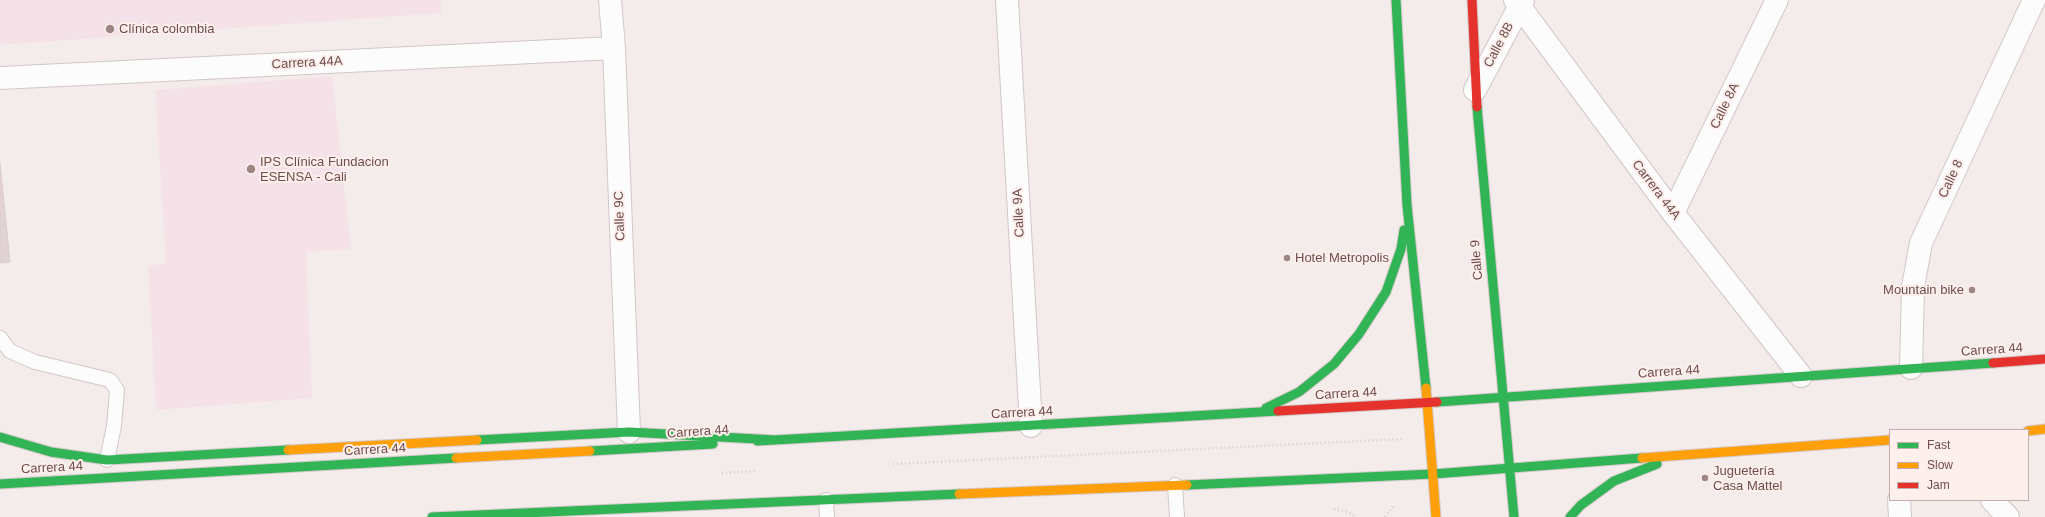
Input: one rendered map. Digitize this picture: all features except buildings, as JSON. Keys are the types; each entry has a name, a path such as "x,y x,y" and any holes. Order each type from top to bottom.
{"main road":[{"path":"1396,0 1407,205 1427,403 1436,517"},
{"name":"Calle 9","path":"1472,0 1476,90 1514,517"},
{"path":"1259,412 1305,387 1334,364 1359,334 1386,292 1401,249 1407,205"},
{"name":"Carrera 44","path":"0,484 646,449 775,440 1427,403 2045,359"},
{"path":"2029,430 2045,429"},
{"path":"0,437 51,452 106,460 629,432 775,440"},
{"path":"432,517 1433,474 1889,440"},
{"path":"1570,517 1580,505 1614,481 1653,465 1693,455"},
{"path":"700,515 713,511 821,500"}],"street":[{"name":"Calle 9C","path":"610,0 614,48 629,432"},
{"name":"Calle 9A","path":"1007,0 1031,426"},
{"name":"Calle 8A","path":"1673,213 1777,0"},
{"name":"Calle 8","path":"1912,368 1913,287 1921,243 2034,0"},
{"name":"Carrera 44A","path":"1519,3 1673,213 1801,376"},
{"name":"Calle 8B","path":"1476,90 1519,3"},
{"name":"Carrera 44A","path":"0,78 614,48"},
{"path":"1899,501 1900,517"},
{"path":"1993,501 2008,517"}],"lane":[{"path":"0,338 10,351 36,362 110,380 117,390 114,426 106,460"},
{"path":"1175,485 1177,517"},
{"path":"821,500 828,517"}],"path":[{"path":"892,464 1430,438"},
{"path":"718,473 758,471"},
{"path":"1385,517 1394,504"},
{"path":"1329,507 1348,512 1356,517"}],"shaded area":[{"name":"Clínica colombia","path":"0,0 441,0 441,13 0,45"},
{"name":"IPS Clínica Fundacion ESENSA - Cali","path":"332,76 351,249 306,252 312,398 156,410 148,266 166,263 155,90"}],"traffic: fast":[{"path":"1396,0 1407,205 1426,388"},
{"path":"1477,107 1514,517"},
{"path":"1266,408 1299,392 1334,364 1359,334 1386,292 1401,249 1404,230"},
{"path":"1437,402 1993,363"},
{"path":"757,441 1278,411"},
{"path":"477,440 629,432 775,440"},
{"path":"0,437 51,452 107,460 288,450"},
{"path":"590,451 713,444"},
{"path":"0,484 456,458"},
{"path":"1187,485 1433,474 1642,458"},
{"path":"1570,517 1581,505 1614,481 1657,464"},
{"path":"432,517 959,494"}],"traffic: slow":[{"path":"1426,388 1436,517"},
{"path":"2029,431 2045,429"},
{"path":"288,450 477,440"},
{"path":"1642,458 1889,440"},
{"path":"456,458 590,451"},
{"path":"959,494 1187,485"}],"traffic: jam":[{"path":"1472,0 1477,107"},
{"path":"1993,363 2045,359"},
{"path":"1278,411 1437,402"}],"place":[{"name":"Clínica colombia","path":"110,29"},
{"name":"IPS Clínica Fundacion ESENSA - Cali","path":"251,169"},
{"name":"Hotel Metropolis","path":"1287,258"},
{"name":"Mountain bike","path":"1972,290"},
{"name":"Juguetería Casa Mattel","path":"1705,478"}]}
